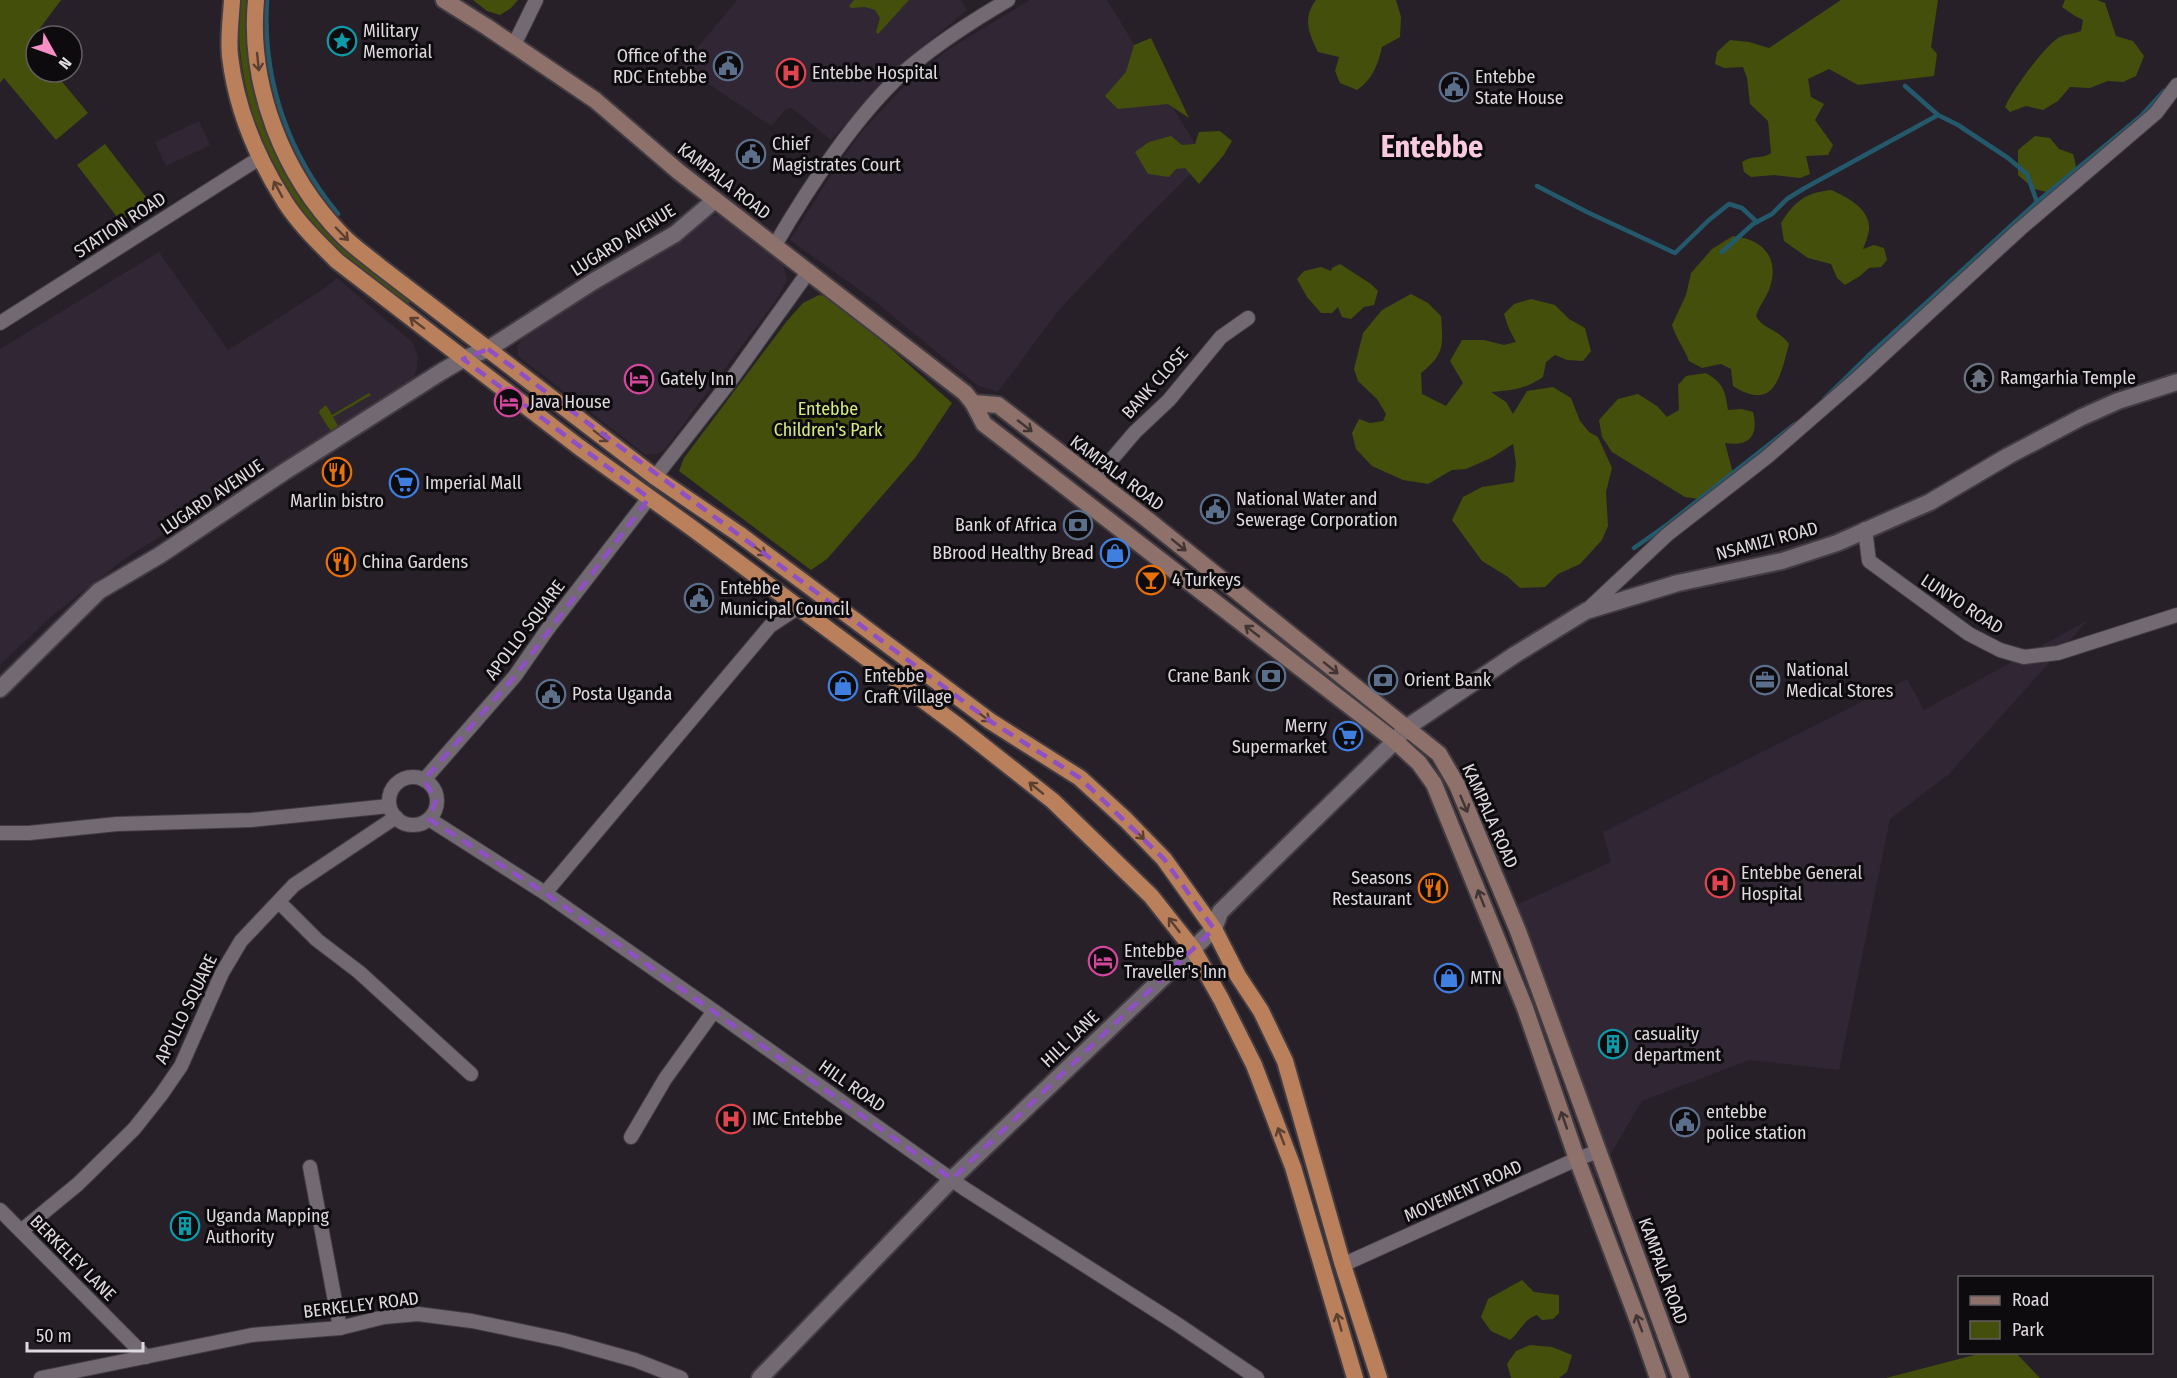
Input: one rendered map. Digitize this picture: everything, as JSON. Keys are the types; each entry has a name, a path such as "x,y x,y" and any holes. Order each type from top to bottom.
{"highway":[{"path":"232,0 230,53 236,93 246,125 285,203 311,235 337,261 649,498 958,726 1053,801 1151,896 1193,949 1254,1065 1293,1167 1355,1378"},
{"path":"256,0 256,36 260,78 276,136 292,170 318,207 344,237 655,477 738,534 990,721 1080,778 1164,859 1214,929 1285,1061 1342,1263 1379,1378"}],"main road":[{"name":"KAMPALA ROAD","path":"444,0 595,100 679,172 965,393 974,403 984,424 1400,735 1439,754 1448,768 1518,931 1681,1378"},
{"name":"KAMPALA ROAD","path":"974,403 998,405 1157,528 1400,735 1434,784 1498,938 1658,1378"},
{"path":"1498,938 1518,931"}],"street":[{"path":"514,45 536,0"},
{"path":"775,245 797,207 822,172 859,122 888,89 937,46 969,23 1008,0"},
{"path":"1586,611 1668,534 1767,457 1859,377 2020,229 2156,112 2177,85"},
{"name":"STATION ROAD","path":"0,323 261,157"},
{"name":"LUGARD AVENUE","path":"0,689 99,591 160,555 293,466 464,359 488,349 594,281 675,234 715,200"},
{"path":"655,477 728,384 809,271"},
{"name":"BANK CLOSE","path":"1094,480 1135,432 1169,400 1221,337 1248,318"},
{"name":"NSAMIZI ROAD","path":"1400,735 1516,654 1586,611 1678,583 1782,561 1837,543 1930,502 2008,456 2082,417 2118,401 2177,382"},
{"name":"APOLLO SQUARE","path":"424,780 515,676 649,498"},
{"name":"LUNYO ROAD","path":"1865,530 1869,561 1961,629 2000,650 2024,657 2058,653 2177,615"},
{"path":"545,893 770,626 800,608"},
{"name":"HILL LANE","path":"760,1378 952,1179 1214,929 1220,912 1400,735"},
{"path":"414,777 430,785 436,800 434,813 429,819 423,823 414,824 401,821 392,812 390,795 401,781 414,777"},
{"path":"0,833 29,833 117,824 251,820 392,812"},
{"name":"APOLLO SQUARE","path":"21,1231 78,1184 134,1129 161,1095 181,1066 222,974 241,941 294,885 392,812"},
{"name":"HILL ROAD","path":"429,819 545,893 952,1179 1257,1378"},
{"path":"279,902 317,940 359,972 471,1074"},
{"path":"631,1137 665,1079 714,1011"},
{"name":"MOVEMENT ROAD","path":"1342,1263 1349,1262 1577,1159 1599,1152"},
{"path":"310,1167 340,1328"},
{"name":"BERKELEY LANE","path":"0,1210 146,1357"},
{"name":"BERKELEY ROAD","path":"41,1378 252,1335 340,1328 384,1317 418,1314 472,1321 563,1340 634,1360 681,1378"}],"highlighted area":[{"path":"488,349 990,721 1080,778 1164,859 1214,929 952,1179 545,893 429,819 436,800 424,780 515,676 649,498 463,359"}],"shaded area":[{"name":"Entebbe Hospital","path":"737,0 961,0 967,10 896,69 831,140 792,108 786,109 771,126 682,66"},
{"path":"1030,0 1107,0 1205,160 1138,226 1058,311 998,392 977,385 872,299 790,240 838,164 864,129 911,79 949,49"},
{"path":"199,121 210,145 166,166 155,142"},
{"path":"717,215 727,217 782,261 787,280 776,300 665,449 657,454 646,455 518,356 518,345 522,339 707,217"},
{"path":"159,252 228,350 337,278 412,342 418,356 412,383 322,441 227,495 127,557 53,615 0,665 0,349"},
{"name":"Entebbe General Hospital","path":"2088,620 1949,774 1890,819 1839,1070 1749,1060 1642,1101 1595,1180 1516,905 1611,862 1603,832 1907,679 1924,710"}],"green space":[{"path":"0,0 61,0 43,24 24,24 24,84 64,84 88,113 56,140 4,78 0,83"},
{"path":"240,0 249,0 287,173 411,300 407,305 326,240 297,206 281,180 255,122 247,91 241,60"},
{"path":"473,0 518,0 500,15 487,11"},
{"path":"854,0 909,0 878,34 876,32 880,18 875,10 865,7 851,8 849,6"},
{"path":"1316,0 1396,0 1401,17 1400,37 1382,47 1374,72 1357,90 1340,83 1335,71 1339,57 1318,52 1308,26 1309,13"},
{"path":"1841,0 1938,0 1931,47 1937,54 1934,76 1858,85 1829,69 1808,79 1811,97 1824,104 1815,120 1833,145 1828,155 1806,156 1810,174 1800,178 1774,175 1751,177 1744,172 1742,162 1771,153 1768,121 1750,104 1747,78 1743,67 1724,68 1715,64 1717,52 1730,40 1749,42 1769,48"},
{"path":"2065,0 2097,0 2105,3 2116,36 2133,41 2144,56 2136,76 2123,82 2108,81 2090,88 2070,87 2058,101 2043,110 2026,106 2010,112 2005,107 2044,51 2060,37 2081,31 2083,20 2062,7"},
{"path":"1151,38 1189,118 1168,104 1118,109 1105,96 1126,72 1134,45"},
{"path":"1220,131 1232,141 1223,156 1199,184 1185,168 1176,169 1169,177 1148,174 1135,152 1149,142 1171,136 1182,145 1195,144 1199,132"},
{"path":"2035,136 2050,138 2059,149 2073,154 2075,174 2064,186 2051,193 2034,189 2018,175 2018,150"},
{"path":"105,144 149,201 121,222 77,165"},
{"path":"1831,190 1851,200 1866,216 1869,230 1863,249 1874,245 1884,248 1887,260 1881,267 1869,268 1845,285 1837,278 1831,264 1808,258 1784,241 1781,223 1801,199 1814,193"},
{"path":"1733,236 1760,245 1770,258 1772,276 1770,287 1756,316 1762,324 1780,335 1789,344 1782,369 1773,388 1758,395 1747,393 1733,386 1731,369 1721,364 1702,368 1689,361 1672,325 1686,295 1691,273 1712,249"},
{"path":"1340,264 1378,291 1374,305 1364,307 1351,319 1342,317 1338,307 1332,313 1321,313 1307,297 1297,279 1304,271 1321,267 1331,271"},
{"path":"1411,294 1428,303 1441,316 1441,348 1435,360 1421,373 1422,394 1446,406 1463,383 1450,361 1462,340 1484,340 1504,345 1516,342 1504,314 1514,304 1531,299 1555,305 1569,319 1585,328 1591,351 1583,361 1567,360 1555,355 1546,362 1543,377 1530,385 1518,389 1491,392 1506,402 1513,414 1527,391 1553,387 1571,398 1580,421 1589,432 1598,437 1612,468 1606,492 1608,526 1602,540 1580,564 1558,574 1545,587 1520,588 1508,577 1482,561 1452,520 1463,497 1482,487 1514,482 1516,464 1513,444 1491,458 1466,469 1452,470 1428,484 1403,480 1372,466 1356,449 1352,433 1359,419 1370,423 1383,421 1386,414 1377,399 1358,381 1354,369 1363,333 1382,310"},
{"name":"Entebbe Children's Park","path":"819,295 830,297 839,303 952,403 915,458 827,559 811,570 679,471 684,458 787,321 803,303"},
{"path":"1706,373 1723,388 1728,410 1742,409 1753,412 1755,428 1746,441 1725,443 1734,477 1706,500 1685,497 1612,452 1602,437 1599,420 1618,399 1638,394 1657,406 1667,417 1679,410 1678,385 1686,376"},
{"path":"369,393 371,395 333,417 339,428 331,431 319,413 326,405 332,415"},
{"path":"1522,1280 1534,1292 1559,1295 1559,1313 1553,1319 1542,1320 1537,1315 1533,1317 1510,1340 1491,1331 1481,1317 1488,1299"},
{"path":"1530,1345 1552,1347 1572,1355 1567,1372 1559,1378 1511,1378 1507,1364 1516,1351"},
{"path":"1978,1354 2017,1354 2040,1378 1886,1378"}],"waterway":[{"path":"267,0 269,59 282,114 305,166 320,191 338,214"},
{"path":"1905,86 1938,115 1958,125 2008,158 2027,174 2037,202"},
{"path":"1824,399 2037,202 2141,116 2164,91"},
{"path":"1722,252 1753,224 1772,214 1787,199 1938,115"},
{"path":"1537,186 1675,253 1729,204 1742,208 1757,222"},
{"path":"1634,548 1795,424"}],"place":[{"name":"Military Memorial","path":"342,41"},
{"name":"Office of the RDC Entebbe","path":"728,66"},
{"name":"Entebbe Hospital","path":"791,73"},
{"name":"Entebbe State House","path":"1454,87"},
{"name":"Chief Magistrates Court","path":"751,154"},
{"name":"Ramgarhia Temple","path":"1979,378"},
{"name":"Gately Inn","path":"639,379"},
{"name":"Java House","path":"509,402"},
{"name":"Marlin bistro","path":"337,472"},
{"name":"Imperial Mall","path":"404,483"},
{"name":"National Water and Sewerage Corporation","path":"1215,509"},
{"name":"Bank of Africa","path":"1078,525"},
{"name":"BBrood Healthy Bread","path":"1115,553"},
{"name":"China Gardens","path":"341,562"},
{"name":"4 Turkeys","path":"1151,580"},
{"name":"Entebbe Municipal Council","path":"699,598"},
{"name":"Crane Bank","path":"1271,676"},
{"name":"Orient Bank","path":"1383,680"},
{"name":"National Medical Stores","path":"1765,680"},
{"name":"Entebbe Craft Village","path":"843,686"},
{"name":"Posta Uganda","path":"551,694"},
{"name":"Merry Supermarket","path":"1348,736"},
{"name":"Entebbe General Hospital","path":"1720,883"},
{"name":"Seasons Restaurant","path":"1433,888"},
{"name":"Entebbe Traveller's Inn","path":"1103,961"},
{"name":"MTN","path":"1449,978"},
{"name":"casuality department","path":"1613,1044"},
{"name":"IMC Entebbe","path":"731,1119"},
{"name":"entebbe police station","path":"1685,1122"},
{"name":"Uganda Mapping Authority","path":"185,1226"}],"district":[{"name":"Entebbe","path":"1432,147"}]}
